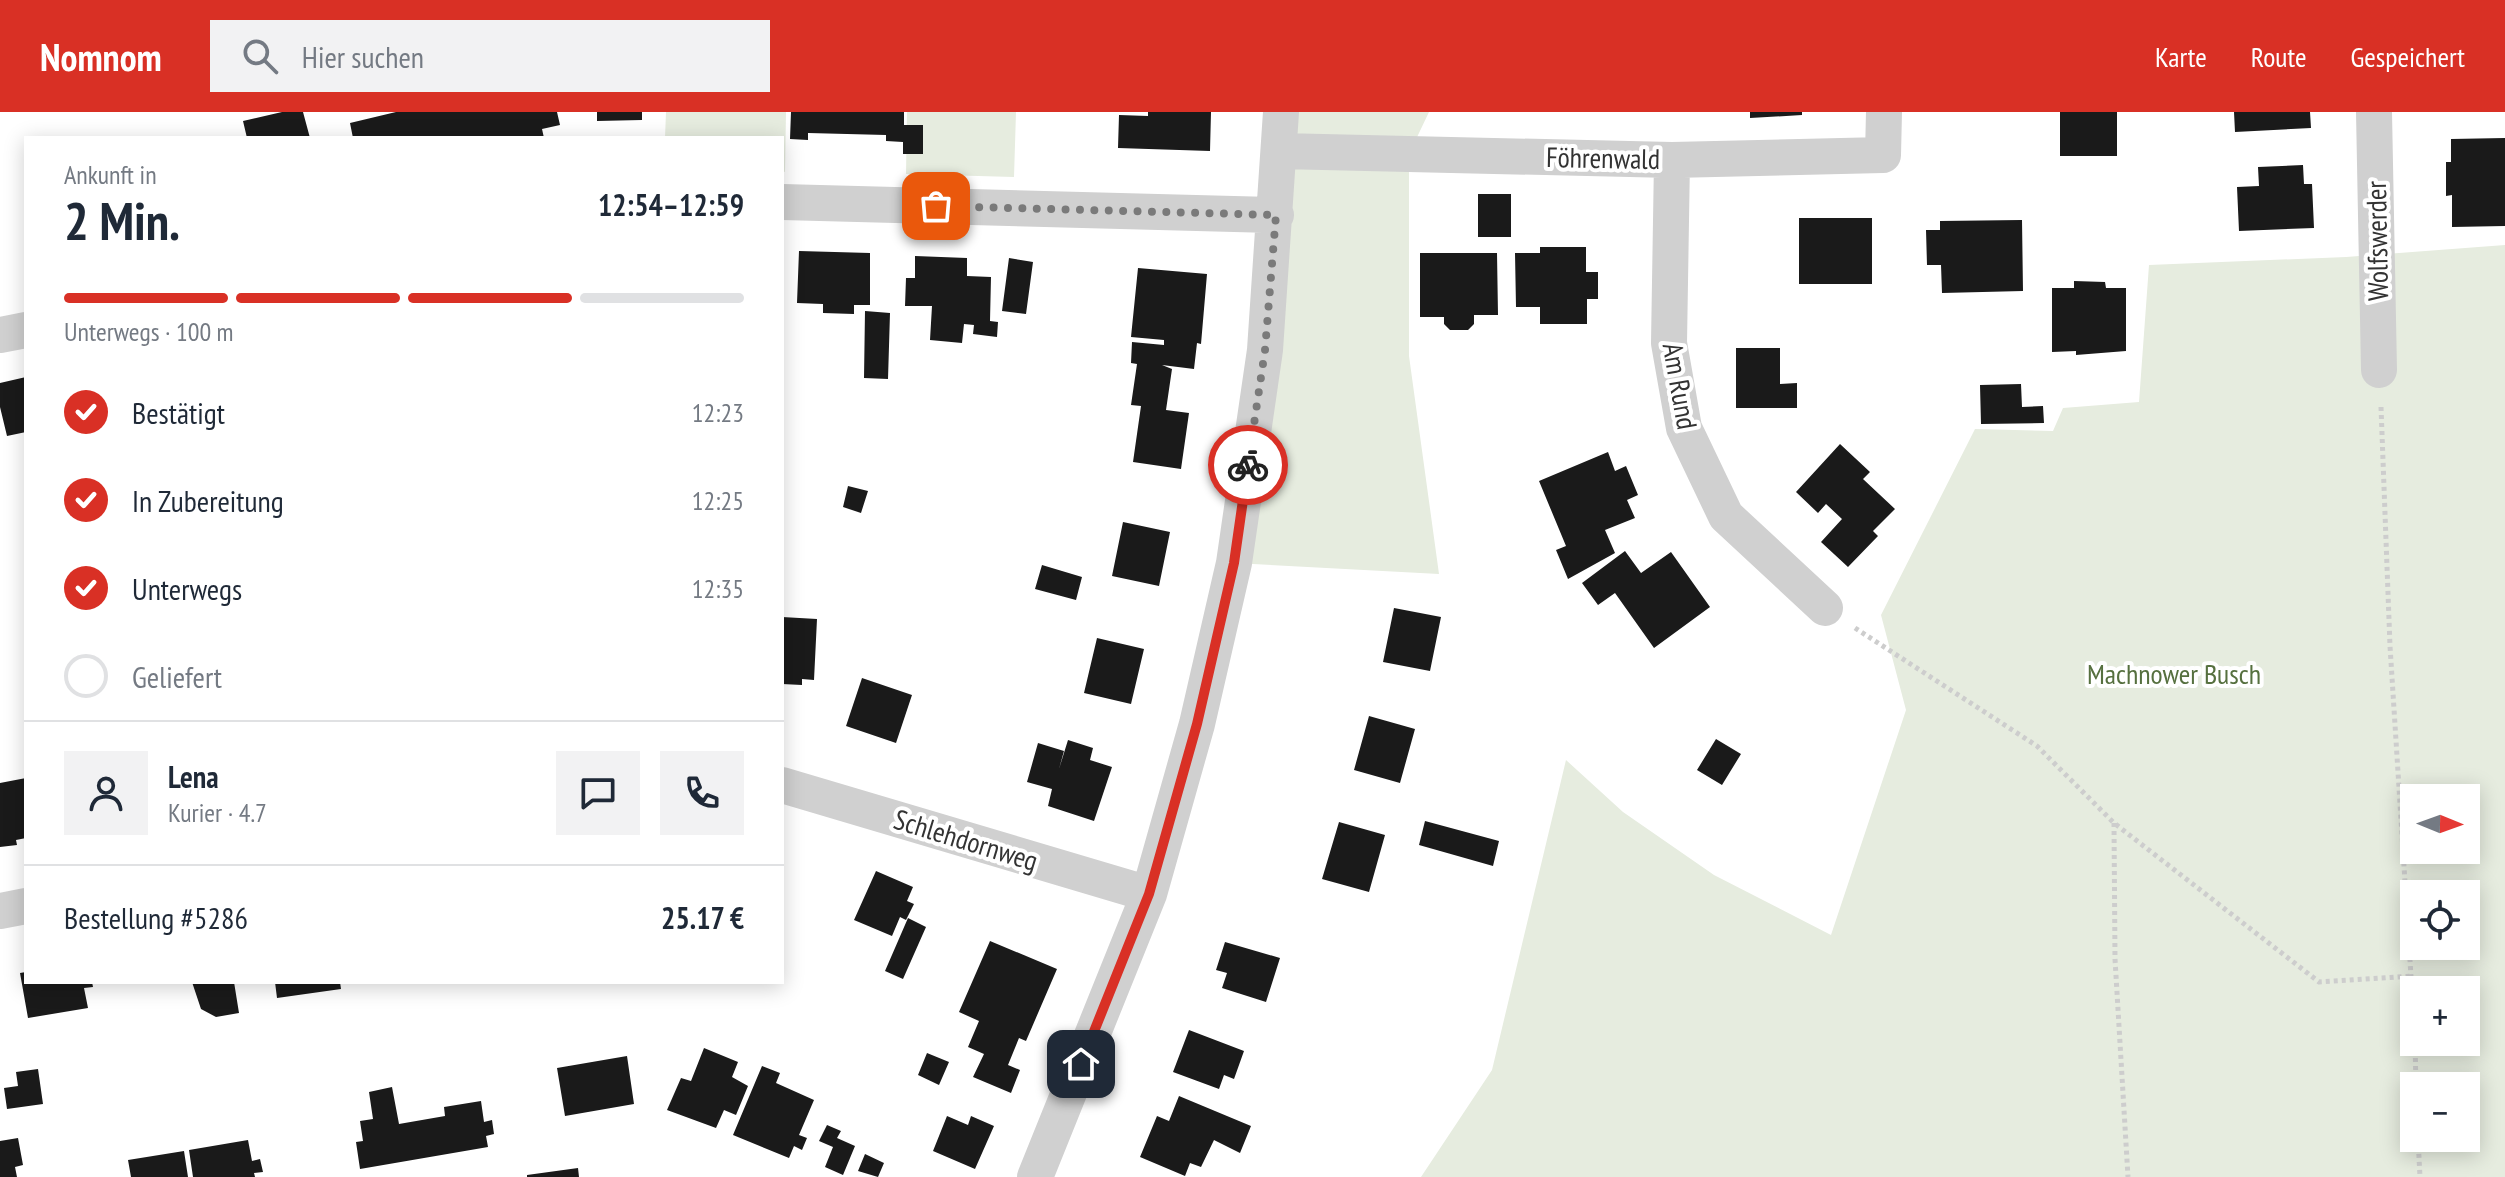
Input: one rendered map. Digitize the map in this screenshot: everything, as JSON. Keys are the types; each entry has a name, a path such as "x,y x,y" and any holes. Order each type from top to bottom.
{"street":[{"path":"1035,1177 1149,894 1197,724 1234,563 1265,350 1281,112"},
{"name":"Föhrenwald","path":"1280,151 1672,160 1883,155 1884,112"},
{"name":"Wolfswerder","path":"2374,112 2379,370"},
{"name":"Am Rund","path":"1672,160 1669,343 1684,428 1726,516 1825,608"},
{"path":"784,202 1276,215"},
{"path":"0,335 24,330"},
{"name":"Schlehdornweg","path":"784,786 1149,894"},
{"path":"0,911 24,906"}],"path":[{"path":"2379,370 2390,646 2412,976"},
{"path":"1825,608 2037,746 2114,823 2319,982 2400,977"},
{"path":"2114,823 2115,959 2128,1177"},
{"path":"2419,1152 2420,1177"}],"green space":[{"path":"666,112 786,112 785,172 784,136 665,136"},
{"path":"907,112 1016,112 1014,177 906,174"},
{"path":"1281,112 1429,112 1409,154 1409,356 1439,574 1234,563"},
{"name":"Machnower Busch","path":"2505,245 2505,1177 1421,1177 1492,1070 1566,760 1623,812 1714,875 1831,935 1906,710 1881,615 1975,429 2053,431 2063,408 2139,402 2149,265 2346,257"}],"building":[{"path":"282,112 303,112 309,136 247,136 243,121"},
{"path":"396,112 557,112 560,125 542,129 544,136 353,136 350,123"},
{"path":"597,112 642,112 642,120 597,121"},
{"path":"791,112 904,112 904,125 923,125 923,154 903,154 903,142 886,141 886,135 808,133 808,140 790,139"},
{"path":"1148,112 1211,112 1210,151 1118,148 1119,115 1148,116"},
{"path":"1750,112 1802,112 1802,115 1750,118"},
{"path":"2060,112 2117,112 2117,156 2060,156"},
{"path":"2234,112 2310,112 2311,128 2235,132"},
{"path":"2505,138 2505,226 2452,227 2452,195 2446,196 2446,162 2451,162 2451,139"},
{"path":"2303,165 2304,184 2312,184 2314,228 2239,231 2237,187 2259,186 2258,167"},
{"path":"1478,194 1511,194 1511,237 1478,237"},
{"path":"1799,218 1872,218 1872,284 1799,284"},
{"path":"2022,220 2023,291 1942,293 1941,265 1927,265 1926,230 1940,230 1940,221"},
{"path":"1540,247 1586,247 1586,272 1598,272 1598,299 1587,299 1587,324 1540,324 1540,307 1516,307 1515,253 1540,253"},
{"path":"799,251 870,253 870,305 854,305 854,314 823,313 823,304 797,303"},
{"path":"1420,253 1497,253 1498,315 1474,315 1474,324 1468,330 1450,330 1444,324 1444,317 1420,317"},
{"path":"915,256 967,258 967,276 991,277 990,321 998,322 997,337 973,334 974,325 964,324 962,343 930,340 932,306 905,306 906,278 915,278"},
{"path":"1009,258 1033,262 1026,314 1002,311"},
{"path":"1138,268 1207,274 1201,344 1197,343 1194,369 1162,365 1172,369 1166,410 1189,413 1181,469 1133,462 1141,406 1131,405 1137,364 1131,363 1132,342 1164,345 1164,340 1131,337"},
{"path":"2074,281 2105,282 2106,288 2126,288 2126,351 2076,355 2076,351 2052,352 2052,288 2074,288"},
{"path":"865,311 890,313 888,379 864,378"},
{"path":"1736,348 1780,348 1780,384 1797,383 1797,408 1736,408"},
{"path":"24,377 24,432 7,436 0,407 0,383"},
{"path":"2021,384 2022,407 2043,406 2044,423 1981,424 1980,385"},
{"path":"1840,444 1870,472 1863,479 1895,509 1873,531 1878,536 1848,567 1821,542 1842,519 1826,504 1818,513 1796,492"},
{"path":"1608,452 1615,471 1626,466 1638,495 1627,500 1635,518 1605,530 1615,553 1568,579 1556,550 1566,546 1539,481"},
{"path":"848,486 868,491 861,513 843,507"},
{"path":"1123,522 1170,532 1159,586 1112,576"},
{"path":"1625,551 1641,573 1671,552 1710,607 1654,648 1615,593 1598,605 1582,583"},
{"path":"1042,565 1082,577 1076,600 1035,589"},
{"path":"1394,608 1441,617 1430,671 1383,662"},
{"path":"784,617 817,619 814,680 802,679 802,685 784,684"},
{"path":"1097,638 1144,649 1131,704 1084,693"},
{"path":"862,678 912,695 896,743 846,726"},
{"path":"1369,716 1415,729 1400,783 1354,770"},
{"path":"1716,739 1741,754 1722,785 1697,770"},
{"path":"1068,740 1093,748 1090,760 1112,767 1094,821 1048,806 1052,789 1027,782 1038,743 1064,751 1059,769"},
{"path":"24,778 24,838 16,840 17,845 0,847 0,783"},
{"path":"1425,821 1499,841 1493,866 1419,845"},
{"path":"1339,822 1385,835 1369,892 1322,879"},
{"path":"876,871 913,887 907,901 914,904 906,920 900,917 892,936 854,920"},
{"path":"908,918 926,927 903,979 885,971"},
{"path":"990,941 1057,969 1026,1041 1019,1038 1008,1065 1020,1070 1011,1093 973,1077 984,1054 968,1047 979,1021 959,1012"},
{"path":"1225,942 1280,958 1266,1002 1222,988 1227,973 1216,970"},
{"path":"24,972 24,984 92,984 93,987 84,988 88,1008 28,1018 20,973"},
{"path":"193,984 234,984 239,1013 216,1017 201,1009"},
{"path":"275,984 340,984 341,989 277,998"},
{"path":"1189,1030 1244,1051 1234,1079 1224,1075 1219,1089 1173,1072"},
{"path":"704,1048 738,1062 732,1077 748,1086 736,1115 724,1110 716,1128 667,1110 681,1078 691,1081"},
{"path":"927,1053 949,1062 939,1085 918,1075"},
{"path":"627,1056 634,1104 565,1116 557,1068"},
{"path":"762,1066 780,1073 776,1083 814,1100 799,1135 807,1138 802,1150 794,1146 789,1158 733,1135"},
{"path":"38,1069 43,1104 7,1109 4,1088 18,1086 16,1072"},
{"path":"392,1087 399,1124 445,1116 444,1107 481,1101 484,1122 492,1120 494,1134 486,1136 488,1147 360,1169 356,1142 363,1141 360,1121 373,1119 369,1092"},
{"path":"1179,1096 1251,1126 1240,1153 1214,1140 1201,1167 1190,1163 1185,1176 1140,1157 1157,1116 1169,1121"},
{"path":"947,1116 968,1125 971,1116 994,1126 975,1169 933,1151"},
{"path":"827,1125 841,1131 837,1138 855,1146 843,1175 825,1167 833,1147 819,1141"},
{"path":"18,1138 23,1165 15,1167 17,1177 0,1177 0,1141"},
{"path":"248,1140 252,1161 260,1159 263,1172 254,1173 255,1177 193,1177 189,1150"},
{"path":"184,1151 188,1177 131,1177 128,1160"},
{"path":"865,1154 884,1163 878,1177 858,1171"},
{"path":"578,1168 579,1177 527,1177 527,1175"}],"way so far":[{"path":"936,206 1276,215 1265,350 1248,465"}],"route":[{"path":"1081,1064 1149,894 1197,724 1234,563 1248,465"}]}
